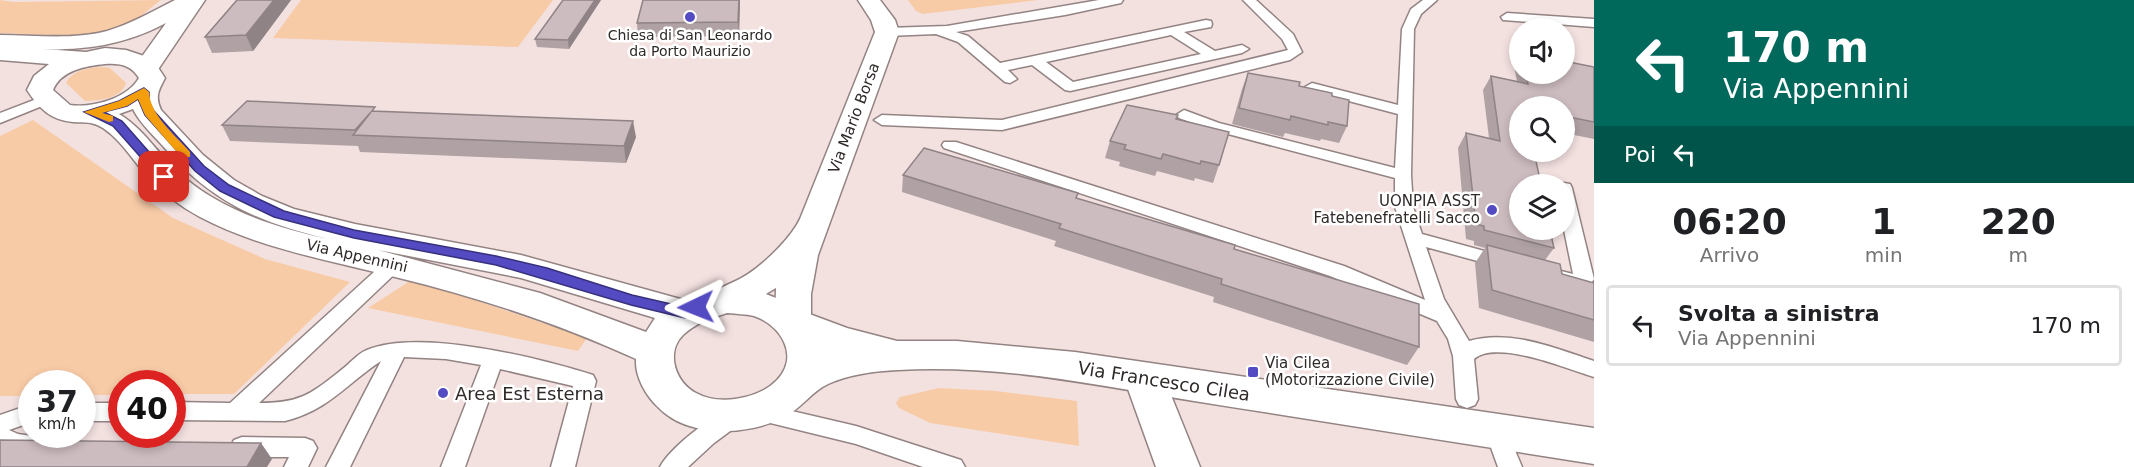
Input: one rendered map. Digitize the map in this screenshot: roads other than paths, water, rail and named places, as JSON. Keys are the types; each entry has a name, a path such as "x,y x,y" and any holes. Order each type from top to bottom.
{"street":[{"path":"0,42 68,43 104,39 136,28 193,0"},
{"path":"46,90 64,66 122,47 153,31 193,0"},
{"name":"Via Appennini","path":"0,73 26,75 46,90 57,110 65,113 90,112 123,103 145,81 193,0"},
{"path":"869,0 883,20 886,32"},
{"name":"Via Mario Borsa","path":"794,322 794,280 807,237 816,219 886,32"},
{"path":"0,53 61,58 128,56 145,81"},
{"name":"Via Appennini","path":"145,81 144,102 149,113 200,169 224,188 279,214 354,234 496,260 631,300 685,313"},
{"name":"Via Appennini","path":"90,112 117,124 164,177 187,196 242,225 279,237 459,281 596,325 655,351"},
{"name":"Via Mario Borsa","path":"727,300 746,291 773,273 807,237"},
{"path":"727,300 758,302 775,308 794,322 806,339 809,355 801,380 784,397 746,413 716,415 690,408 677,402 667,393 655,373 655,351 664,331 685,313 711,302 727,300"},
{"name":"Via Francesco Cilea","path":"794,322 840,340 902,355 1018,361 1144,378 1503,449 1594,446"},
{"name":"Via Francesco Cilea","path":"801,380 838,364 902,355"},
{"path":"1144,378 1178,467"}],"lane":[{"path":"886,32 937,31 1065,11 1117,0"},
{"path":"882,120 908,120 955,126 1002,124 1292,55 1295,49 1288,37 1249,0"},
{"path":"1431,0 1411,6 1405,111 1404,207 1426,279 1442,315 1458,339 1463,356 1467,399"},
{"path":"1507,17 1594,23"},
{"path":"997,68 1206,24"},
{"path":"937,31 963,39 1010,79"},
{"path":"1173,31 1212,55"},
{"path":"1035,60 1070,87 1242,49"},
{"path":"1312,87 1405,111"},
{"path":"0,118 46,90"},
{"path":"1184,115 1214,126 1403,176"},
{"path":"950,145 1337,271 1442,315"},
{"path":"1413,237 1517,266"},
{"path":"1540,272 1575,282 1583,281 1575,237"},
{"path":"235,412 393,265"},
{"path":"1463,356 1467,351 1486,344 1504,345 1594,369"},
{"path":"338,467 398,349"},
{"path":"186,411 285,412 305,407 313,404 373,356 398,349 426,350 492,360 585,381 563,467"},
{"path":"453,467 492,360"},
{"path":"672,467 706,436 746,413 856,435 925,463 952,467"},
{"path":"0,424 18,418"},
{"path":"0,436 18,444"},
{"path":"224,447 306,448 296,467"}],"place":[{"name":"Chiesa di San Leonardo da Porto Maurizio","path":"690,17"},
{"name":"UONPIA ASST Fatebenefratelli Sacco","path":"1492,210"},
{"name":"Via Cilea (Motorizzazione Civile)","path":"1253,372"},
{"name":"Area Est Esterna","path":"443,393"}]}
